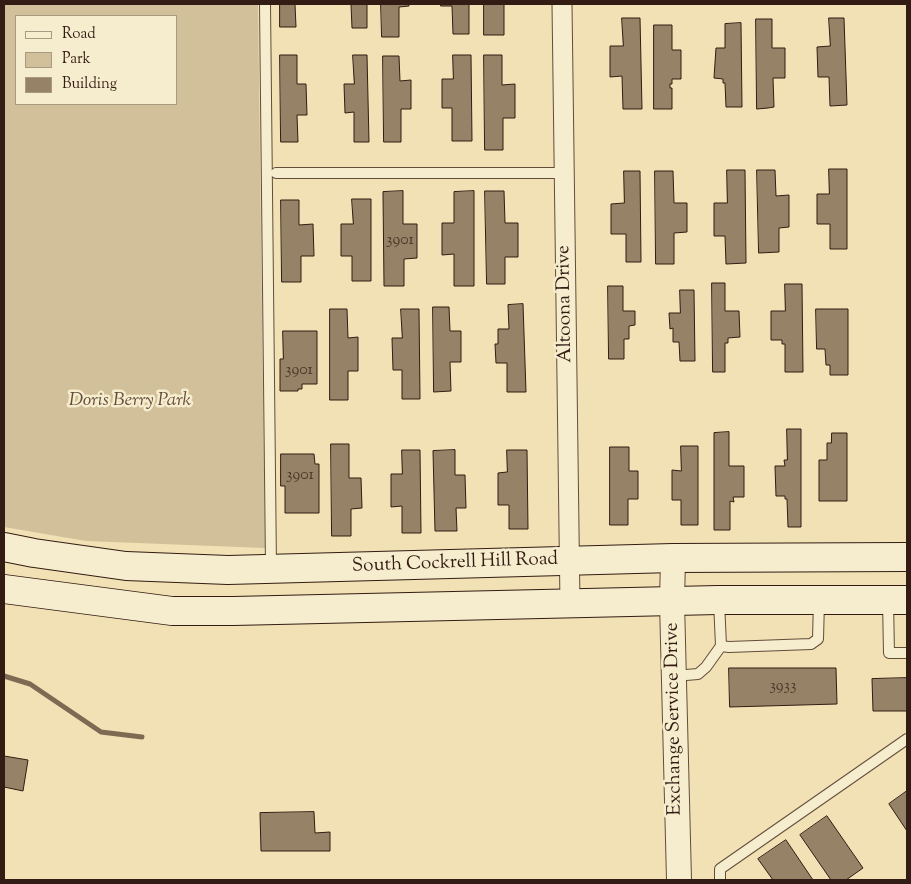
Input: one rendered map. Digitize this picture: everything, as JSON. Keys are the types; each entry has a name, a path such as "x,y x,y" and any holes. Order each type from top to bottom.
{"main road":[{"name":"South Cockrell Hill Road","path":"4,547 126,566 228,570 673,558 907,557"},
{"path":"4,589 172,610 283,611 718,600 898,600"}],"street":[{"name":"Altoona Drive","path":"562,4 570,604"},
{"name":"Exchange Service Drive","path":"673,558 672,602 678,880"}],"lane":[{"path":"265,4 271,569"},
{"path":"276,173 564,173"},
{"path":"674,676 698,674 706,668 721,646 718,600"},
{"path":"721,646 810,644 818,639 819,600"},
{"path":"898,600 889,653 907,653"},
{"path":"720,880 720,868 907,739"}],"green space":[{"name":"Doris Berry Park","path":"4,4 258,4 265,548 86,541 4,527"}],"building":[{"path":"280,4 295,4 296,27 280,27"},
{"path":"351,4 367,4 367,28 352,28"},
{"path":"381,4 409,4 409,6 399,7 399,37 382,37"},
{"path":"441,4 469,4 469,34 453,34 452,6 441,6"},
{"path":"484,4 504,4 504,35 484,35"},
{"path":"622,18 640,18 642,109 623,109 622,76 610,77 610,46 623,46"},
{"path":"829,18 844,18 847,105 830,106 829,77 818,77 817,47 830,46"},
{"path":"756,19 772,19 772,48 785,48 785,78 773,78 774,107 757,109"},
{"path":"741,23 742,107 726,107 725,83 723,83 723,79 714,78 716,48 725,48 725,24"},
{"path":"654,25 672,25 672,50 681,50 681,79 672,79 672,84 670,84 670,88 672,88 672,109 654,109"},
{"path":"280,55 297,55 297,84 306,84 307,115 297,115 298,142 281,142"},
{"path":"353,55 367,55 369,142 354,142 354,112 345,113 344,84 354,84"},
{"path":"453,55 471,55 472,141 452,141 452,108 442,108 442,79 453,79"},
{"path":"484,55 502,55 502,85 515,84 515,118 503,118 503,150 485,150"},
{"path":"383,56 399,56 400,81 411,80 411,109 401,109 401,142 384,142"},
{"path":"829,169 847,169 847,249 830,249 830,224 817,224 817,194 829,194"},
{"path":"727,170 745,170 746,263 726,264 725,236 714,236 714,203 727,203"},
{"path":"757,170 775,170 776,196 789,195 789,227 779,228 779,252 759,253"},
{"path":"624,171 640,171 641,262 626,262 626,234 611,234 611,204 624,203"},
{"path":"655,171 673,171 674,203 687,203 687,232 674,233 674,264 656,264"},
{"path":"403,191 403,224 417,224 417,258 404,259 404,286 384,286 383,192"},
{"path":"474,191 474,286 454,286 454,254 442,255 442,223 454,223 454,192"},
{"path":"485,191 504,191 505,223 518,223 518,257 505,257 505,284 487,284"},
{"path":"352,199 371,199 371,281 352,281 352,256 341,256 341,224 353,224"},
{"path":"281,200 299,200 299,225 313,224 314,256 301,256 301,282 282,282"},
{"path":"712,283 725,283 725,311 739,311 740,337 728,338 728,343 725,343 725,372 713,372"},
{"path":"785,284 802,284 803,372 785,372 785,344 782,344 782,340 771,340 771,311 785,311"},
{"path":"608,286 623,286 623,311 635,311 635,325 629,326 629,339 624,339 624,359 609,359"},
{"path":"680,290 694,290 695,361 680,361 679,342 673,342 673,328 670,329 669,313 680,313"},
{"path":"523,304 526,392 507,392 507,363 496,363 495,344 498,344 498,329 509,329 508,305"},
{"path":"433,307 449,307 450,331 461,331 461,362 450,362 451,391 434,392"},
{"path":"330,309 347,309 348,338 358,337 358,371 348,371 348,400 330,400"},
{"path":"401,309 419,309 420,399 402,399 402,370 393,370 392,338 402,338"},
{"path":"816,309 848,309 848,375 830,375 830,365 826,365 825,349 817,349"},
{"path":"283,331 317,331 317,384 302,384 302,389 298,389 298,391 280,391 280,359 283,359"},
{"path":"787,429 801,429 801,527 788,527 787,499 785,499 785,496 776,496 775,466 785,466 784,460 787,460"},
{"path":"729,432 729,466 744,466 744,497 733,497 734,502 730,501 730,530 714,530 714,433"},
{"path":"832,433 847,433 847,501 819,501 819,460 827,460 827,443 831,443"},
{"path":"331,444 349,444 349,478 361,478 362,508 351,509 351,536 332,536"},
{"path":"681,446 698,446 698,525 681,525 681,500 672,500 672,470 681,471"},
{"path":"610,447 629,447 629,471 638,471 638,499 628,499 628,525 610,525"},
{"path":"402,450 420,450 421,533 402,533 402,506 391,507 391,474 402,474"},
{"path":"455,450 455,475 465,475 466,508 456,508 457,531 435,531 433,451"},
{"path":"507,450 527,450 528,529 509,529 509,505 498,505 498,473 507,472"},
{"path":"281,454 314,454 315,464 319,464 319,513 285,513 285,486 281,486"},
{"path":"729,668 836,668 837,704 730,707"},
{"path":"907,678 907,711 873,711 872,679"},
{"path":"4,756 28,760 23,791 4,787"},
{"path":"907,791 907,831 889,804"},
{"path":"314,812 315,833 330,832 330,851 261,851 260,813"},
{"path":"827,816 863,868 846,880 831,880 800,835"},
{"path":"786,840 813,880 773,880 758,859"}],"waterway":[{"path":"4,676 30,684 101,732 142,737"}]}
